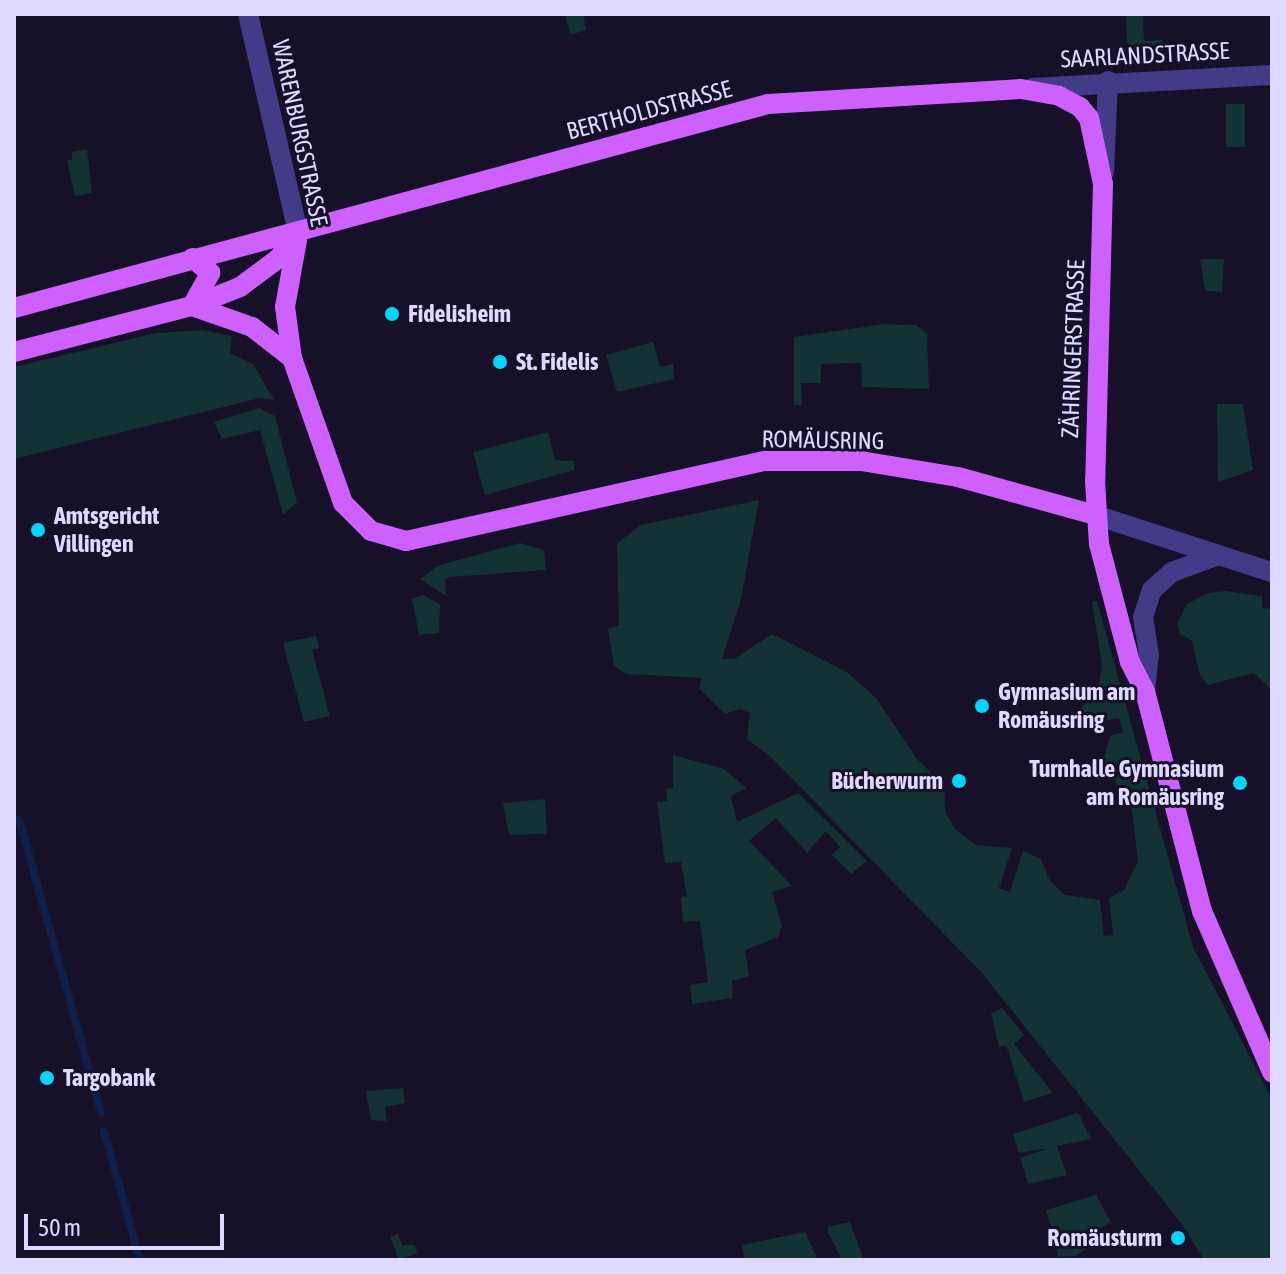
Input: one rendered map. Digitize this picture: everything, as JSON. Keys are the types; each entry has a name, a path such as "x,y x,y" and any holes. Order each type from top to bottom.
{"main road":[{"name":"BERTHOLDSTRASSE","path":"14,308 768,104 1021,89"},
{"name":"ZÄHRINGERSTRASSE","path":"1021,89 1059,96 1080,107 1089,118 1103,184 1095,515"},
{"path":"14,352 192,306 254,278 279,258 298,232"},
{"name":"WARENBURGSTRASSE","path":"298,232 285,307 292,358 343,503 371,531"},
{"path":"192,306 210,273 193,258"},
{"path":"192,306 252,327 292,358"},
{"name":"ROMÄUSRING","path":"371,531 406,541 429,540 765,461 861,461 958,477 1095,515"},
{"path":"1095,515 1130,662 1145,691 1202,911 1272,1072"}],"street":[{"name":"WARENBURGSTRASSE","path":"248,14 298,232"},
{"name":"SAARLANDSTRASSE","path":"1021,89 1108,81 1272,75"},
{"name":"ZÄHRINGERSTRASSE","path":"1103,184 1108,81"},
{"path":"1095,515 1272,572"},
{"path":"1145,691 1149,655 1143,617 1152,590 1194,561 1220,555"}],"green space":[{"path":"565,14 583,14 586,30 570,35"},
{"path":"1126,14 1143,14 1144,41 1163,40 1162,57 1134,57 1127,46"},
{"path":"1226,104 1245,104 1245,147 1226,147"},
{"path":"87,149 92,193 75,196 67,160 72,160 72,152"},
{"path":"1200,259 1224,259 1222,292 1205,291"},
{"path":"885,324 916,325 927,334 929,389 862,387 861,363 821,364 821,383 801,383 802,405 794,405 794,337"},
{"path":"203,330 232,336 230,353 253,364 274,400 260,398 14,459 14,367 156,333"},
{"path":"653,342 660,367 673,364 674,379 617,392 606,355"},
{"path":"1217,404 1243,404 1253,470 1218,482"},
{"path":"259,408 275,416 297,503 283,514 260,430 222,439 214,422"},
{"path":"548,432 555,460 574,461 574,470 485,495 473,452"},
{"path":"759,500 741,599 722,659 734,659 772,634 847,672 876,698 918,760 944,785 945,811 955,829 976,845 1012,848 999,888 1010,892 1023,851 1041,859 1050,881 1065,895 1100,900 1104,936 1113,935 1109,898 1124,890 1138,861 1132,811 1103,761 1110,736 1123,732 1119,718 1078,727 1078,712 1099,687 1102,665 1092,602 1097,601 1193,947 1272,1099 1272,1260 1204,1260 1181,1223 982,973 771,757 747,739 750,713 740,709 725,714 699,688 702,678 626,674 614,666 608,629 619,625 617,543 641,525"},
{"path":"520,543 544,550 546,570 450,577 445,579 446,596 420,579 437,566"},
{"path":"1225,591 1262,596 1262,608 1272,609 1272,690 1254,673 1208,685 1200,675 1192,641 1180,634 1177,624 1187,604 1208,593"},
{"path":"423,595 440,604 439,633 419,635 412,599"},
{"path":"316,636 319,648 312,650 330,716 304,722 283,643"},
{"path":"673,755 724,769 746,788 731,796 737,822 798,793 867,861 851,874 832,855 840,847 826,831 807,853 776,818 749,841 792,886 772,892 782,926 778,937 745,950 749,976 732,981 733,998 692,1004 690,985 708,982 700,921 683,922 681,897 687,896 681,862 665,863 657,802 667,801 666,789 673,788"},
{"path":"545,799 547,834 509,835 503,803"},
{"path":"1002,1008 1024,1035 1014,1044 1053,1093 1024,1102 1006,1045 999,1047 991,1014"},
{"path":"403,1088 405,1103 385,1107 387,1121 371,1120 366,1091"},
{"path":"1078,1113 1091,1139 1057,1146 1067,1175 1028,1184 1020,1158 1049,1148 1019,1153 1013,1134"},
{"path":"1096,1195 1111,1222 1096,1231 1095,1244 1075,1256 1058,1257 1054,1238 1061,1236 1059,1226 1051,1227 1046,1210"},
{"path":"850,1222 864,1260 842,1260 829,1234 827,1227"},
{"path":"805,1232 818,1260 745,1260 742,1245"},
{"path":"398,1234 402,1245 415,1245 417,1253 399,1260 390,1237"}],"waterway":[{"path":"19,819 101,1113"},
{"path":"104,1131 140,1260"}],"place":[{"name":"Fidelisheim","path":"392,314"},
{"name":"St. Fidelis","path":"500,362"},
{"name":"Amtsgericht Villingen","path":"38,530"},
{"name":"Gymnasium am Romäusring","path":"982,706"},
{"name":"Bücherwurm","path":"959,781"},
{"name":"Turnhalle Gymnasium am Romäusring","path":"1240,783"},
{"name":"Targobank","path":"47,1078"},
{"name":"Romäusturm","path":"1178,1238"}]}
